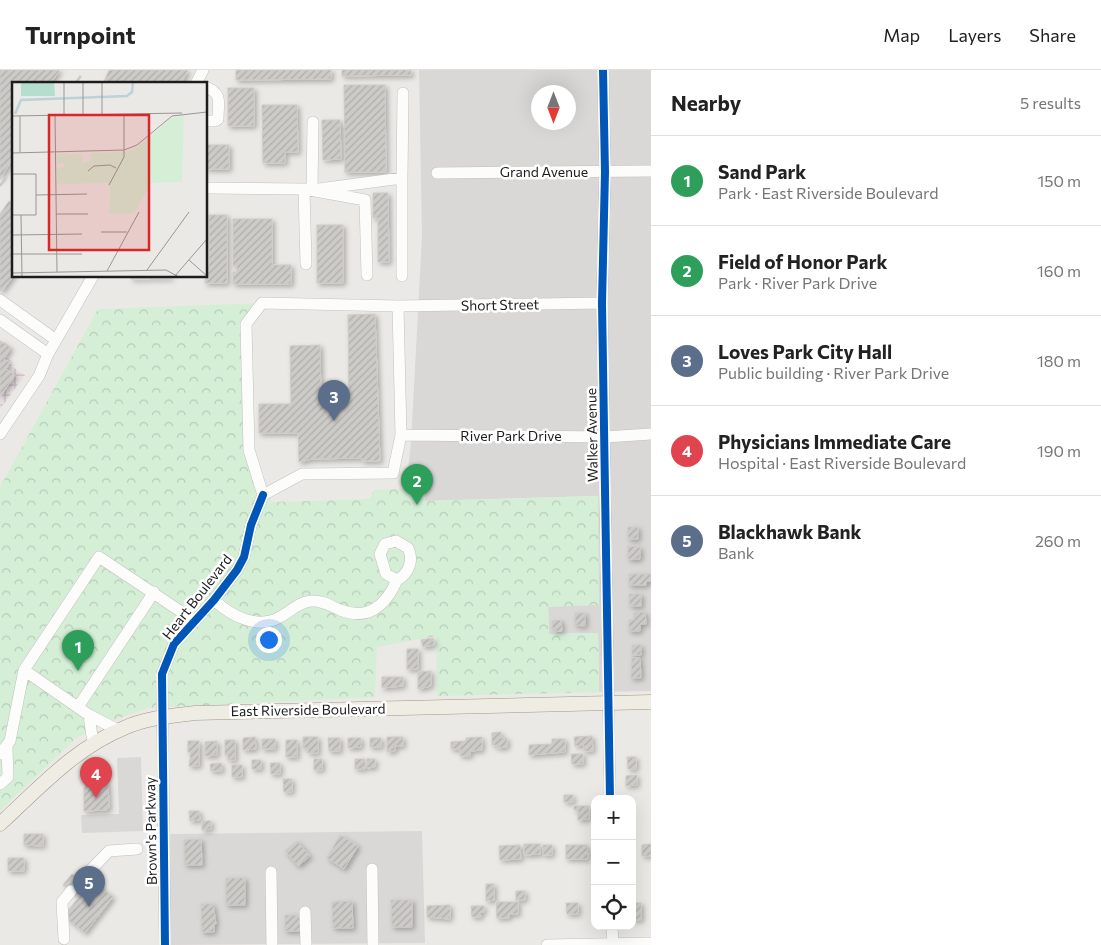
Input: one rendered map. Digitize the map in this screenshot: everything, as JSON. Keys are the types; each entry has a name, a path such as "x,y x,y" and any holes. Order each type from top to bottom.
{"main road":[{"name":"East Riverside Boulevard","path":"0,824 49,779 93,744 118,730 161,717 195,713 651,702"}],"street":[{"name":"Walker Avenue","path":"604,70 605,172 602,303 610,795"},
{"path":"208,88 216,91 219,96 218,119 215,122 208,121"},
{"path":"402,276 403,93"},
{"path":"306,264 308,190 313,122"},
{"name":"Grand Avenue","path":"437,173 651,171"},
{"path":"308,190 402,178"},
{"path":"208,188 308,190 365,200 367,274"},
{"path":"0,434 39,376 48,354 92,278"},
{"path":"0,300 56,340"},
{"path":"262,303 398,306 401,435 393,474 302,474 263,495 249,450 246,324 262,303"},
{"name":"Short Street","path":"398,306 602,303"},
{"path":"0,320 48,354"},
{"name":"River Park Drive","path":"401,435 605,437 651,434"},
{"name":"Heart Boulevard","path":"161,717 162,674 174,644 214,600 237,570 244,557 251,524 263,495"},
{"path":"0,784 8,777 4,750 24,670 99,557 195,621"},
{"path":"214,600 234,615 256,622 273,620 302,603 311,601 321,602 350,613 360,614 378,608 385,602 397,580"},
{"path":"78,707 154,592"},
{"path":"24,670 89,715 118,730"},
{"path":"89,715 93,744"},
{"name":"Brown's Parkway","path":"161,717 165,945"},
{"path":"81,880 109,851 137,849"},
{"path":"372,869 373,945"},
{"path":"271,872 272,945"},
{"path":"64,939 62,902 71,891"},
{"path":"305,912 306,945"},
{"path":"612,930 612,944"},
{"path":"547,945 651,943"}],"shaded area":[{"path":"419,70 651,70 651,691 599,692 598,633 549,634 548,606 598,496 425,501 424,488 406,489 411,442 422,237"},
{"path":"0,339 13,349 6,357 13,362 11,366 25,375 0,409"},
{"path":"141,757 143,831 82,833 81,815 119,814 117,758"},
{"path":"422,831 425,943 170,945 170,834"}],"green space":[{"path":"262,303 246,325 249,450 263,495 273,502 370,499 374,490 424,488 425,501 598,496 599,605 548,607 549,634 598,633 599,692 437,696 436,636 377,647 375,697 148,708 103,724 75,739 0,811 0,487 98,309"}],"building":[{"path":"0,70 60,70 51,82 12,82 12,160 0,179"},
{"path":"109,70 188,70 182,82 104,82"},
{"path":"236,70 331,70 331,79 236,80"},
{"path":"342,70 411,70 411,75 342,76"},
{"path":"344,85 385,85 386,172 345,172"},
{"path":"228,88 254,88 254,126 228,126"},
{"path":"262,105 297,105 298,152 285,152 285,163 263,163"},
{"path":"322,120 340,120 341,159 323,160"},
{"path":"208,145 229,145 229,169 208,169"},
{"path":"373,193 388,193 389,262 378,262 378,218 373,218"},
{"path":"9,201 12,203 12,278 2,291 0,290 0,214"},
{"path":"209,215 227,215 227,283 205,283 205,278 208,278"},
{"path":"233,219 272,219 272,265 291,265 291,284 233,284 233,272 237,272 237,266 233,266"},
{"path":"317,225 343,225 343,283 317,283"},
{"path":"131,278 171,278 131,279"},
{"path":"375,314 380,461 362,461 362,458 312,459 299,462 298,433 259,433 259,404 291,404 290,346 320,345 321,402 349,402 348,315"},
{"path":"0,341 11,348 4,359 10,363 6,369 15,375 0,397"},
{"path":"628,527 638,527 638,539 628,539"},
{"path":"628,546 640,547 640,559 628,559"},
{"path":"629,574 651,574 651,581 646,581 646,585 629,585"},
{"path":"629,594 641,594 641,606 630,606"},
{"path":"645,612 646,624 640,624 640,631 629,631 629,620 634,620 634,613"},
{"path":"575,613 585,613 585,626 575,625"},
{"path":"561,620 562,631 553,632 552,621"},
{"path":"433,638 434,645 423,647 421,640"},
{"path":"632,645 641,645 641,655 632,655"},
{"path":"407,649 418,649 418,669 407,669"},
{"path":"632,658 640,658 641,678 631,678"},
{"path":"431,671 431,686 418,689 418,672"},
{"path":"382,677 403,677 403,686 382,688"},
{"path":"501,732 501,738 507,738 507,747 497,748 497,745 492,745 492,733"},
{"path":"592,736 593,751 584,751 584,745 575,746 574,737"},
{"path":"255,737 256,749 243,750 243,738"},
{"path":"303,737 318,737 318,753 308,753 308,748 303,748"},
{"path":"387,737 403,737 403,746 395,746 395,751 387,752"},
{"path":"482,737 482,750 470,751 470,756 460,756 460,749 451,749 451,742 466,741 466,738"},
{"path":"328,738 340,738 340,751 329,751"},
{"path":"348,738 361,738 361,747 348,748"},
{"path":"370,738 381,738 381,747 370,747"},
{"path":"262,739 275,739 275,749 262,749"},
{"path":"552,739 565,739 565,752 529,755 529,745 552,744"},
{"path":"225,740 235,740 235,760 228,760 228,755 225,755"},
{"path":"286,740 297,740 297,757 286,757"},
{"path":"188,741 199,741 199,766 189,766 191,752 188,752"},
{"path":"217,741 217,755 205,756 205,742"},
{"path":"571,754 583,754 583,764 572,764"},
{"path":"627,757 636,757 636,769 628,769"},
{"path":"314,759 322,759 322,770 314,770"},
{"path":"355,759 365,759 365,769 355,769"},
{"path":"367,759 375,759 375,767 367,768"},
{"path":"252,760 261,760 261,769 252,769"},
{"path":"221,763 222,771 211,771 210,764"},
{"path":"270,763 280,763 280,774 271,774"},
{"path":"232,765 242,765 242,777 232,777"},
{"path":"637,775 637,785 626,786 626,776"},
{"path":"283,779 292,779 292,792 284,792"},
{"path":"108,782 109,808 107,810 84,811 84,789 86,785"},
{"path":"564,795 573,795 573,802 564,802"},
{"path":"574,806 589,806 589,819 578,820 578,810 574,810"},
{"path":"189,811 199,811 200,820 190,821"},
{"path":"202,821 211,821 211,829 202,830"},
{"path":"24,834 43,834 43,846 24,845"},
{"path":"340,835 358,846 344,869 327,858"},
{"path":"201,839 202,865 185,865 184,840"},
{"path":"297,841 310,856 298,866 285,851"},
{"path":"524,844 540,844 540,854 524,855"},
{"path":"651,844 651,856 642,856 642,845"},
{"path":"520,845 521,859 500,860 499,846"},
{"path":"543,845 552,845 552,855 543,855"},
{"path":"566,845 587,845 588,859 566,859"},
{"path":"8,858 24,858 24,871 8,871"},
{"path":"72,874 87,885 91,879 113,897 85,933 64,916 79,897 63,885"},
{"path":"226,878 245,878 245,905 226,905"},
{"path":"486,884 494,884 494,900 486,901"},
{"path":"516,891 525,891 525,900 516,900"},
{"path":"391,900 412,900 412,927 392,927"},
{"path":"352,901 353,928 333,928 332,902"},
{"path":"496,902 518,902 518,914 509,914 509,918 497,918"},
{"path":"566,903 578,903 578,914 567,914"},
{"path":"636,903 641,903 641,920 636,920"},
{"path":"201,904 213,904 216,924 214,924 214,932 202,932"},
{"path":"450,905 450,919 427,917 427,906"},
{"path":"471,906 484,906 484,912 480,912 481,917 472,917"},
{"path":"285,915 301,915 301,931 285,931"}],"railway":[{"path":"76,82 85,70"},
{"path":"0,186 12,170"}],"cycle path":[{"path":"603,70 605,172 602,303 610,795"},
{"path":"165,945 162,674 174,644 214,600 237,570 244,557 251,525 263,495"}],"place":[{"name":"Loves Park City Hall","path":"334,421"},
{"name":"Field of Honor Park","path":"417,505"},
{"name":"Sand Park","path":"78,671"},
{"name":"Physicians Immediate Care","path":"96,798"},
{"name":"Blackhawk Bank","path":"89,907"}]}
